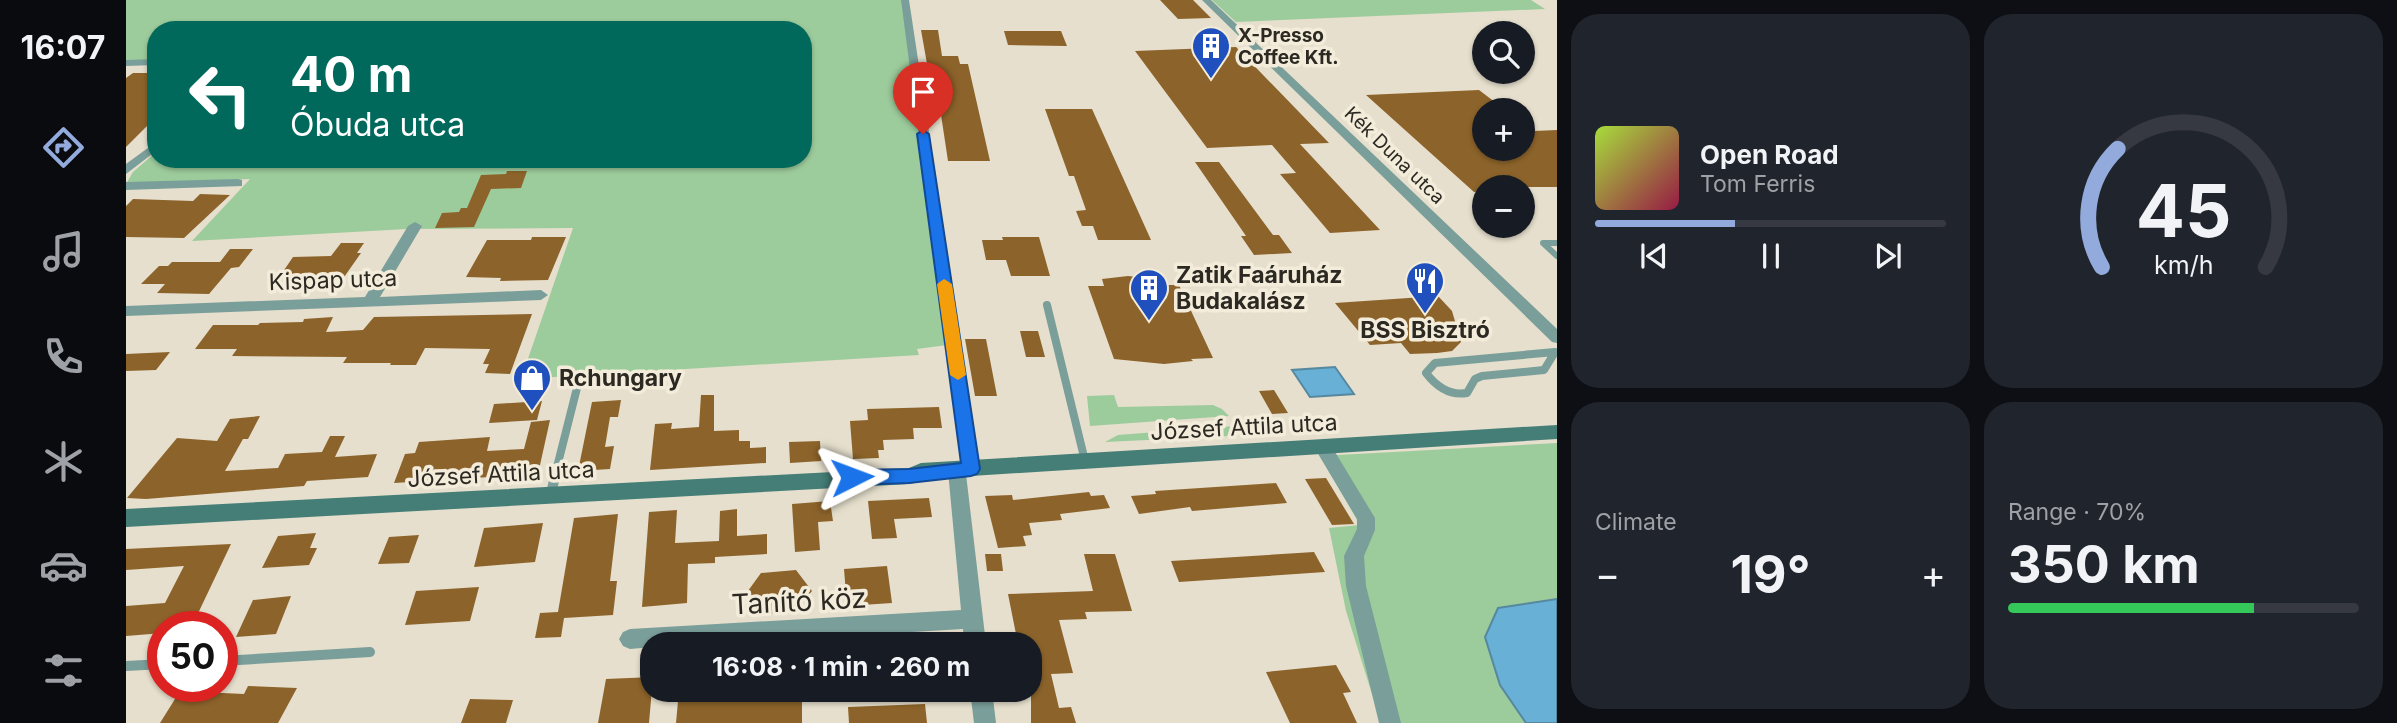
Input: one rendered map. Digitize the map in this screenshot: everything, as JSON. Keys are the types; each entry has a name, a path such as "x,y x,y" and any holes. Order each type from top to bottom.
{"main road":[{"name":"József Attila utca","path":"126,518 909,476 1085,461 1557,432"}],"street":[{"path":"905,0 964,470 974,632"},
{"name":"Kék Duna utca","path":"1206,0 1557,338"},
{"path":"126,63 147,62"},
{"path":"126,170 147,152"},
{"path":"126,186 238,183"},
{"path":"369,302 415,226"},
{"name":"Kispap utca","path":"126,311 541,295"},
{"path":"1323,447 1366,518 1366,530 1354,556 1356,586 1390,723"},
{"name":"Tanító köz","path":"630,639 972,619"},
{"path":"982,702 985,723"}],"lane":[{"path":"1557,243 1543,243 1557,256"},
{"path":"1047,305 1085,461"},
{"path":"1556,352 1545,370 1482,376 1475,379 1468,392 1459,394 1437,386 1426,373 1435,363 1556,352"},
{"path":"550,497 579,380"},
{"path":"238,660 370,652"},
{"path":"126,666 147,665"}],"green space":[{"path":"126,0 903,0 928,194 926,208 947,345 917,349 919,355 521,379 573,228 407,229 192,241 250,179 126,184 133,172 147,160 147,168 812,168 812,21 147,21 147,60 126,61"},
{"path":"1212,0 1531,0 1545,9 1236,22"},
{"path":"1114,395 1118,407 1213,405 1229,416 1090,426 1087,396"},
{"path":"1235,426 1231,436 1105,442 1118,435"},
{"path":"1557,443 1557,599 1498,608 1500,684 1526,723 1381,723 1346,611 1329,528 1360,525 1320,456"}],"water":[{"path":"1335,367 1354,394 1310,397 1292,370"},
{"path":"1557,599 1557,723 1526,723 1500,685 1485,637 1498,608"}],"building":[{"path":"1160,0 1193,0 1211,18 1178,19"},
{"path":"921,30 938,30 942,56 958,56 960,64 968,64 990,161 948,161 935,75 929,75"},
{"path":"1004,31 1061,31 1067,46 1008,45"},
{"path":"1236,47 1329,143 1300,144 1380,230 1330,233 1280,174 1296,173 1272,145 1207,148 1135,51"},
{"path":"133,73 147,73 147,126 126,147 126,78"},
{"path":"1479,90 1490,98 1472,98 1472,161 1535,161 1535,131 1557,130 1557,187 1535,187 1535,175 1472,175 1472,190 1366,95"},
{"path":"1045,109 1092,109 1151,240 1098,240 1093,226 1082,226 1076,211 1086,210 1074,176 1069,176"},
{"path":"1195,162 1219,162 1273,235 1279,235 1292,253 1254,255 1241,236 1246,236"},
{"path":"507,171 527,171 521,188 491,189 474,227 435,228 442,213 459,212 461,208 467,208 481,175 506,174"},
{"path":"200,194 230,195 184,238 126,237 126,206 133,199 193,201"},
{"path":"532,237 566,237 548,280 500,281 501,278 466,277 487,240 531,240"},
{"path":"1002,237 1039,237 1050,276 1011,276 1006,260 986,260 982,240 1003,240"},
{"path":"341,243 364,243 357,253 361,253 342,280 337,280 331,289 281,289 288,279 278,279 293,257 331,256"},
{"path":"230,249 253,249 239,267 231,268 209,294 157,293 165,284 141,284 159,266 168,266 172,262 220,262"},
{"name":"Zatik Faáruház Budakalász","path":"1128,276 1155,279 1157,285 1179,285 1213,358 1164,364 1114,359 1088,286 1104,286 1102,279"},
{"path":"1438,296 1452,311 1461,342 1452,351 1437,353 1410,354 1401,343 1370,345 1335,303"},
{"path":"532,314 510,374 485,373 489,364 483,364 490,349 425,348 416,365 390,365 391,363 343,363 347,357 232,356 237,349 195,349 213,325 303,322 304,319 333,317 326,332 363,330 374,317"},
{"path":"1020,331 1038,331 1045,357 1026,357"},
{"path":"965,339 986,339 997,396 975,396"},
{"path":"170,352 156,370 126,371 126,354"},
{"path":"1274,390 1288,413 1272,414 1259,391"},
{"path":"701,395 714,395 714,431 739,430 739,441 750,441 750,448 766,447 766,463 650,470 655,424 672,423 671,429 699,427"},
{"path":"621,400 618,417 610,417 605,447 614,446 610,469 578,471 592,402"},
{"path":"542,401 537,420 489,423 494,404"},
{"path":"939,407 942,428 913,428 914,439 883,440 884,450 878,450 879,458 853,459 850,421 868,420 867,409"},
{"path":"260,416 248,439 243,439 225,471 278,468 285,454 322,452 330,436 345,436 335,457 377,454 368,477 307,481 304,486 146,499 127,498 177,438 217,441 230,419"},
{"path":"550,420 538,474 394,483 405,454 415,453 419,442 490,437 487,451 524,449 531,422"},
{"path":"820,441 821,461 790,463 789,442"},
{"path":"1326,478 1354,524 1332,525 1305,479"},
{"path":"1276,483 1287,503 1192,511 1190,507 1139,514 1131,496 1156,494 1155,491"},
{"path":"1089,492 1091,496 1104,495 1110,508 1060,514 1062,520 1029,523 1032,535 1023,536 1026,546 998,548 985,496 1012,495 1013,500"},
{"path":"929,498 932,517 894,519 897,538 872,539 868,501"},
{"path":"830,501 833,521 818,522 820,550 795,552 792,504"},
{"path":"737,509 737,536 767,534 767,554 715,557 715,563 688,564 687,603 642,607 649,512 677,510 675,543 719,541 720,511"},
{"path":"618,514 610,581 617,581 613,615 564,618 561,637 535,638 540,613 558,612 574,518"},
{"path":"543,523 535,562 474,567 484,528"},
{"path":"316,533 310,548 317,548 309,565 262,568 278,536"},
{"path":"419,535 409,563 378,564 389,537"},
{"path":"231,544 199,611 147,611 147,634 126,636 126,606 165,603 184,566 126,570 126,549"},
{"path":"1314,552 1325,572 1179,582 1171,561"},
{"path":"985,554 1001,554 1003,571 987,571"},
{"path":"1084,554 1115,554 1132,611 1085,612 1087,619 1059,620 1073,673 1051,674 1059,708 1071,707 1076,723 1031,723 1031,702 1042,702 1042,632 1016,632 1008,594 1093,591"},
{"path":"887,566 892,603 847,606 844,569"},
{"path":"796,570 812,591 793,613 763,614 745,595 761,573"},
{"path":"479,587 470,621 405,625 416,591"},
{"path":"291,596 276,634 238,637 253,600"},
{"path":"1336,665 1351,692 1343,693 1357,723 1290,723 1266,672"},
{"path":"640,678 640,702 651,702 649,723 598,723 606,679"},
{"path":"248,686 297,688 278,723 160,723 173,702 238,702 238,694 244,694"},
{"path":"470,699 513,700 506,723 461,723"},
{"path":"678,702 802,702 802,723 676,723"},
{"path":"925,704 927,723 849,723 848,707"}],"slow traffic":[{"path":"944,284 958,375"}],"place":[{"name":"X-Presso Coffee Kft.","path":"1211,80"},
{"name":"BSS Bisztró","path":"1425,315"},
{"name":"Zatik Faáruház Budakalász","path":"1149,322"},
{"name":"Rchungary","path":"532,412"}],"route":[{"path":"852,477 909,476 971,469 923,134"}]}
